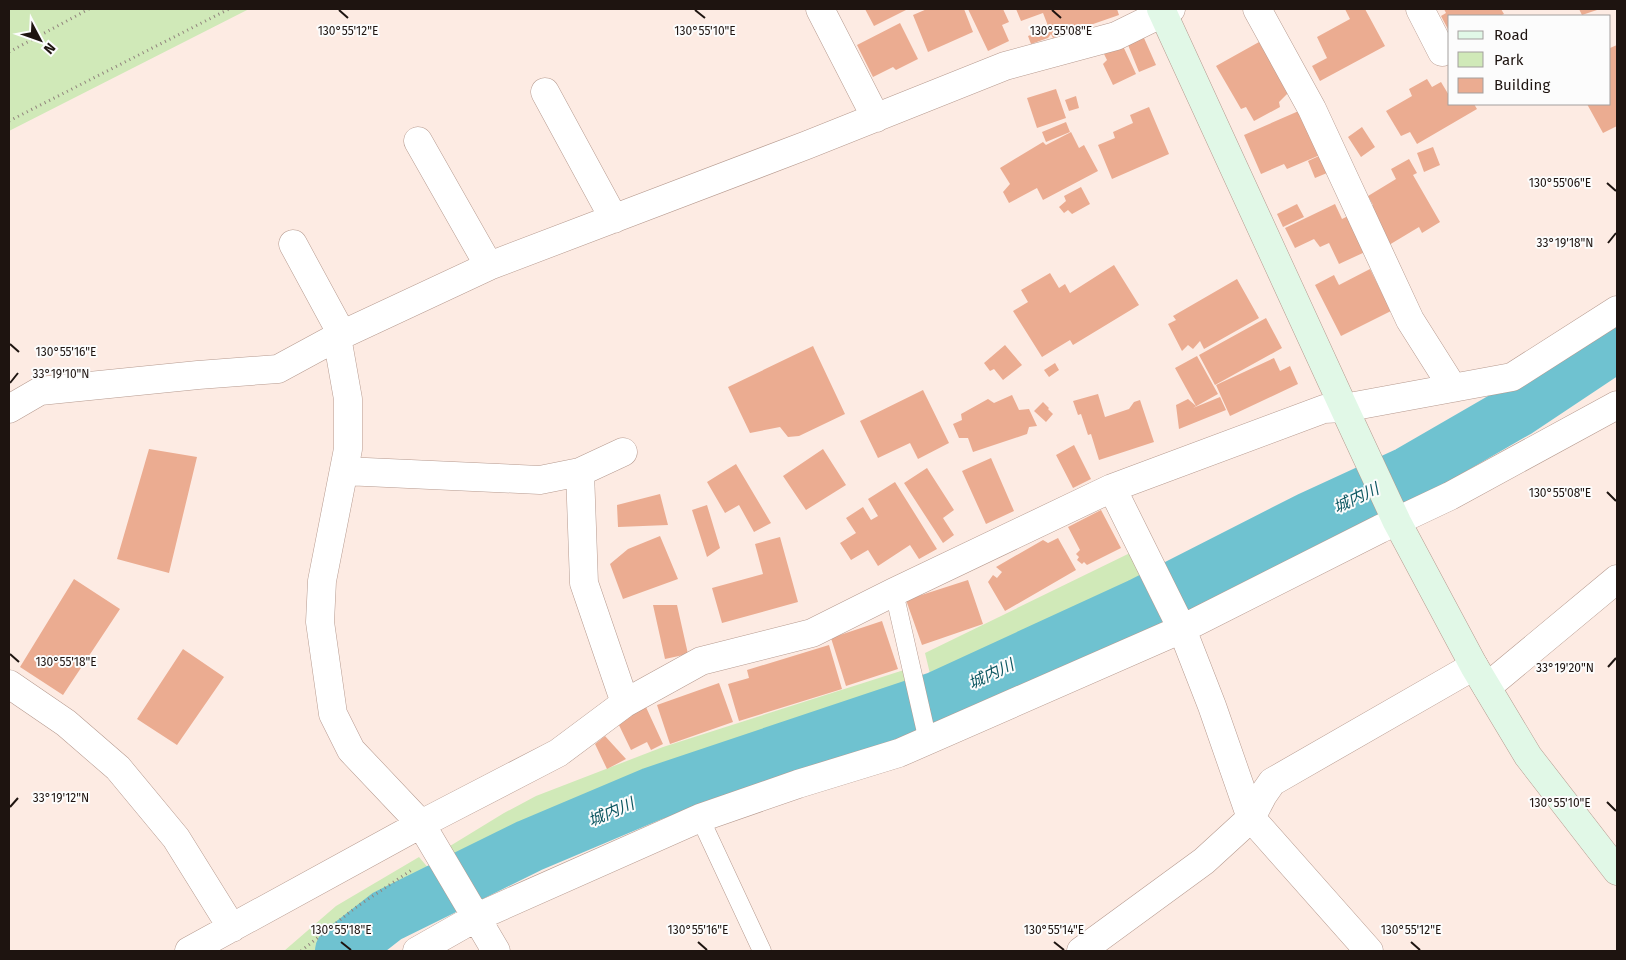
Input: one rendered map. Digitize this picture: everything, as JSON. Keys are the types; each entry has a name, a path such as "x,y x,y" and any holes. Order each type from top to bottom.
{"street":[{"path":"820,9 876,118"},
{"path":"1258,9 1312,109 1410,320 1453,388"},
{"path":"1420,9 1442,52"},
{"path":"9,409 40,391 198,375 278,370 337,337 489,266 876,118 1005,66 1116,36 1165,10 1344,408 1398,522 1480,677 1528,756 1617,872"},
{"path":"545,92 614,219"},
{"path":"418,141 489,266"},
{"path":"293,244 338,327 337,337 348,399 348,449 322,581 320,622 333,714 351,750 421,824 496,951"},
{"path":"189,951 421,824 558,753 625,703 701,661 812,633 1112,488 1324,409 1344,408 1512,378 1617,310"},
{"path":"417,951 471,908 700,818 798,784 900,753 1182,629 1450,496 1617,405"},
{"path":"344,470 540,480 580,472 624,452"},
{"path":"580,472 584,583 625,703"},
{"path":"1112,488 1182,629 1212,706 1251,818 1369,951"},
{"path":"1080,951 1204,861 1251,818 1262,795 1272,782 1480,677 1617,579"},
{"path":"9,684 66,723 118,768 176,838 232,928"}],"lane":[{"path":"894,592 928,741"},
{"path":"700,818 762,951"}],"path":[{"path":"9,52 89,9"},
{"path":"9,121 229,9"},
{"path":"301,951 356,908 438,854"}],"green space":[{"path":"9,9 249,9 9,131"},
{"path":"1130,553 1143,582 932,682 925,653"},
{"path":"904,670 906,691 724,751 563,814 459,867 450,846 536,796 663,747"},
{"path":"419,857 436,877 362,926 333,951 284,951 336,906"}],"building":[{"path":"865,9 908,9 874,26"},
{"path":"927,9 964,9 973,32 928,52 913,15"},
{"path":"968,9 1003,9 1009,22 1002,25 1009,41 988,51"},
{"path":"1016,9 1117,9 1119,15 1053,38 1051,34 1048,38 1031,44 1028,36 1042,31 1045,35 1050,31 1043,13 1021,21"},
{"path":"1345,9 1365,9 1385,46 1320,81 1312,66 1327,58 1317,37 1350,19"},
{"path":"1444,9 1501,9 1504,14 1448,15 1448,29 1441,16 1446,13"},
{"path":"1579,9 1600,9 1582,15"},
{"path":"900,23 918,59 896,70 893,67 873,77 857,45"},
{"path":"1144,38 1156,65 1139,72 1128,45"},
{"path":"1259,42 1288,93 1279,102 1280,107 1254,121 1246,107 1241,109 1216,66"},
{"path":"1617,45 1617,126 1603,133 1588,105 1611,105 1611,48"},
{"path":"1123,46 1136,74 1113,85 1103,64 1107,60 1104,54"},
{"path":"1427,79 1432,87 1441,82 1448,94 1448,105 1475,105 1477,109 1417,144 1410,132 1401,136 1386,111 1412,96 1409,89"},
{"path":"1056,89 1066,118 1037,128 1027,98"},
{"path":"1076,96 1079,108 1069,111 1065,100"},
{"path":"1149,107 1169,154 1112,179 1098,145 1115,138 1113,132 1133,123 1130,115"},
{"path":"1301,110 1320,155 1287,169 1284,164 1261,174 1244,135"},
{"path":"1066,122 1070,132 1046,142 1042,132"},
{"path":"1362,127 1375,147 1361,157 1348,137"},
{"path":"1071,132 1079,148 1084,145 1098,171 1043,200 1037,188 1009,203 1003,192 1010,184 1000,168 1043,142 1046,145"},
{"path":"1433,147 1440,165 1424,172 1417,153"},
{"path":"1319,156 1327,173 1315,178 1308,161"},
{"path":"1409,159 1417,173 1413,175 1440,222 1422,233 1419,227 1389,245 1367,208 1373,205 1368,196 1396,179 1391,169"},
{"path":"1081,187 1090,204 1072,214 1068,210 1064,213 1059,207 1066,201 1064,196"},
{"path":"1297,204 1304,217 1283,227 1277,214"},
{"path":"1335,204 1342,219 1348,216 1365,252 1339,264 1329,243 1320,247 1314,239 1295,248 1285,228"},
{"path":"1114,265 1139,305 1073,345 1070,340 1042,357 1013,311 1028,302 1021,290 1050,273 1059,288 1065,284 1070,293"},
{"path":"1370,269 1391,311 1341,336 1315,285 1334,275 1339,285"},
{"path":"1237,279 1259,318 1204,349 1200,341 1193,349 1188,345 1182,351 1168,324 1176,320 1173,316"},
{"path":"1266,318 1282,348 1215,385 1199,355"},
{"path":"1005,345 1022,365 1003,380 994,369 990,371 984,363"},
{"path":"813,346 845,414 799,436 788,437 780,427 750,433 728,387"},
{"path":"1197,356 1218,394 1193,408 1220,397 1226,410 1179,429 1176,405 1188,399 1196,406 1175,368"},
{"path":"1274,358 1280,371 1290,366 1298,384 1230,416 1216,385"},
{"path":"1055,363 1059,370 1049,377 1044,370"},
{"path":"923,390 949,443 918,459 910,443 878,458 860,421"},
{"path":"1098,394 1105,417 1129,409 1134,402 1140,400 1154,442 1099,460 1091,434 1088,435 1081,414 1078,415 1073,401"},
{"path":"1012,395 1019,410 1029,409 1037,426 1029,427 1027,434 973,452 968,438 959,438 953,424 962,420 961,414 988,399 994,403"},
{"path":"1043,402 1053,414 1046,422 1034,411"},
{"path":"1074,445 1091,479 1073,488 1056,455"},
{"path":"149,449 197,457 169,573 117,559"},
{"path":"823,449 846,485 806,510 783,476"},
{"path":"991,458 1014,511 986,524 962,471"},
{"path":"736,464 771,523 754,532 739,505 725,513 707,482"},
{"path":"927,468 954,510 943,518 954,535 943,543 904,483"},
{"path":"895,482 937,549 919,559 910,545 878,566 868,550 851,560 840,543 856,533 846,518 863,507 871,520 878,516 868,499"},
{"path":"660,494 668,525 618,527 617,505"},
{"path":"707,505 720,548 707,557 692,510"},
{"path":"1101,510 1121,548 1087,565 1084,562 1082,564 1077,560 1079,557 1076,554 1080,550 1068,527"},
{"path":"660,536 678,579 623,599 610,564 628,549"},
{"path":"780,537 798,602 722,623 712,588 763,574 755,544"},
{"path":"1058,538 1076,570 1005,611 988,582 993,575 997,578 1002,572 996,567 1043,540 1048,543"},
{"path":"74,579 120,609 63,695 20,667"},
{"path":"968,580 983,624 922,645 906,600"},
{"path":"653,605 677,605 688,654 665,659"},
{"path":"882,621 898,669 846,686 831,638"},
{"path":"829,645 842,689 739,721 728,684 749,678 747,670"},
{"path":"183,649 224,677 177,745 137,719"},
{"path":"719,683 733,722 670,744 657,705"},
{"path":"645,705 663,744 651,750 647,742 631,750 616,719"},
{"path":"605,736 626,759 607,769 595,744"}],"waterway":[{"name":"城内川","path":"342,951 387,916 529,846 652,794 938,698 1140,605 1309,519 1409,473 1518,410 1617,344"}]}
